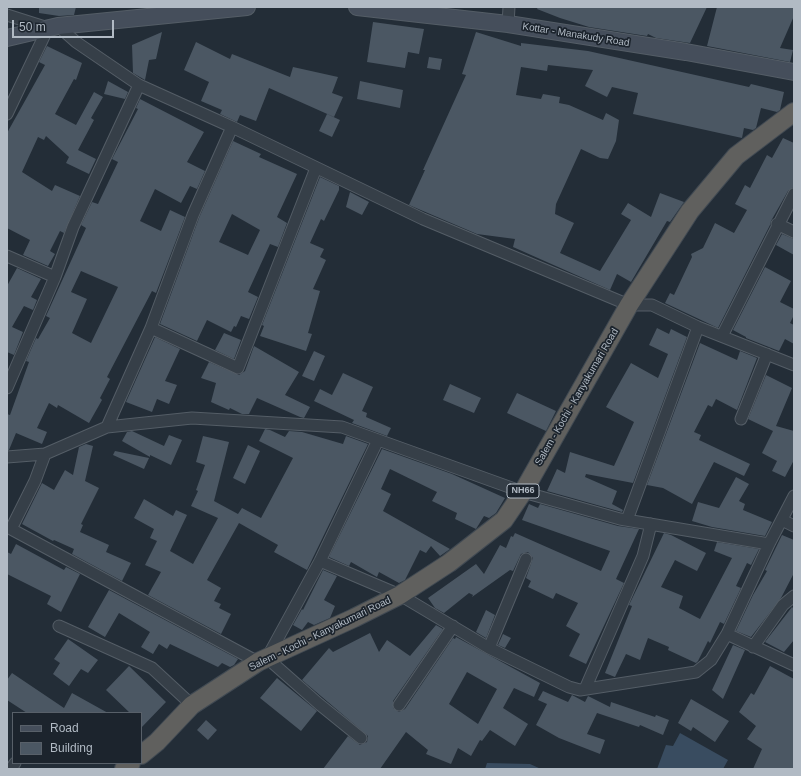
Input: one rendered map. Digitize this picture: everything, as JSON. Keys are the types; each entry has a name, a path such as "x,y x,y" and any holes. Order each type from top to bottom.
{"highway":[{"name":"Salem - Kochi - Kanyakumari Road","path":"142,754 157,742 192,705 262,660 354,618 400,595 449,563 504,520 523,492 629,305 690,211 736,156 794,112"}],"main road":[{"path":"7,38 53,27 247,7"},
{"name":"Kottar - Manakudy Road","path":"357,7 508,24 686,52 794,72"}],"street":[{"path":"508,24 509,7"},
{"path":"7,15 53,27 139,86 232,127 423,219 629,305 652,305 698,327 794,365"},
{"path":"7,114 53,27"},
{"path":"7,388 55,277 74,227 139,86"},
{"path":"107,427 151,328 193,215 232,127"},
{"path":"151,328 238,368 316,168"},
{"path":"722,336 777,224 794,194"},
{"path":"777,224 794,232"},
{"path":"7,256 55,277"},
{"path":"627,520 698,327"},
{"path":"741,419 768,354"},
{"path":"7,458 45,454 107,427 192,418 342,427 523,492 627,520 768,544"},
{"path":"262,660 320,560 378,440"},
{"path":"45,454 11,529 262,660 361,738"},
{"path":"320,560 400,595 489,648 569,687 585,689 696,672 711,660 727,634 768,544 794,496"},
{"path":"782,520 794,526"},
{"path":"585,689 643,556 651,524"},
{"path":"489,648 526,559"},
{"path":"753,647 783,605 794,596"},
{"path":"59,626 152,668 192,705"},
{"path":"399,705 453,626"},
{"path":"727,634 794,665"}],"water":[{"path":"680,733 728,760 723,769 657,769 666,745 673,746"},
{"path":"487,763 530,764 541,769 485,769"}],"building":[{"path":"39,7 76,7 74,15 59,16 39,13"},
{"path":"538,7 707,7 690,43 656,38 648,34 647,36 589,27 537,9"},
{"path":"717,7 794,7 794,16 780,48 793,50 790,62 707,46"},
{"path":"373,22 424,29 419,54 408,52 405,68 367,62"},
{"path":"162,32 156,59 149,60 145,80 133,73 132,45"},
{"path":"476,32 521,46 521,43 588,51 749,87 751,84 784,92 780,110 777,112 761,108 756,128 753,130 744,128 742,138 633,114 638,93 612,87 607,97 585,86 593,70 548,65 547,71 521,67 516,95 541,99 543,94 560,97 559,103 569,105 603,120 606,113 619,120 616,141 608,159 600,158 581,149 556,204 555,214 574,223 560,253 600,271 631,220 621,214 628,203 651,217 660,193 684,202 670,222 667,221 631,282 617,274 610,290 513,247 515,239 477,234 409,205 425,170 423,170 466,75 462,74"},
{"path":"196,42 230,59 232,54 290,77 293,67 338,77 332,93 343,97 334,117 269,88 256,121 240,115 237,122 220,114 222,110 201,101 209,82 184,70"},
{"path":"47,46 82,63 76,80 74,79 55,114 76,125 94,92 103,97 91,118 94,120 78,150 96,159 89,174 66,163 69,157 46,136 44,140 38,137 22,172 52,191 55,185 80,196 64,233 60,231 50,251 55,254 48,266 23,255 30,240 7,228 7,133 45,65 39,62"},
{"path":"429,57 442,59 440,70 427,68"},
{"path":"108,81 128,92 125,99 104,94"},
{"path":"360,81 403,90 400,108 357,99"},
{"path":"140,99 204,132 187,162 205,171 197,189 190,186 181,203 155,189 140,221 161,231 170,210 185,217 156,293 152,291 107,377 110,379 100,398 102,400 89,423 58,405 57,408 49,403 37,428 47,432 42,444 16,433 9,450 7,450 7,414 10,415 29,362 26,361 36,338 38,339 50,318 46,316 86,228 81,225 92,202 98,204 118,162 112,159 138,109 136,108","holes":["81,271 118,287 91,343 72,333 87,299 71,292"]},
{"path":"327,114 340,120 332,137 319,131"},
{"path":"783,138 794,143 794,187 788,191 771,221 718,328 665,303 670,293 674,295 692,257 691,254 703,248 715,223 734,233 747,210 735,204 745,185 750,188 767,155 772,158"},
{"path":"233,141 261,154 259,157 297,174 277,217 287,223 278,247 270,244 248,292 258,297 249,319 241,316 236,327 234,326 231,332 207,320 197,341 160,324 199,218","holes":["232,214 260,230 248,255 219,242"]},
{"path":"320,177 339,186 339,190 324,221 321,219 310,243 324,249 320,257 326,260 313,289 320,291 308,333 312,334 306,351 260,336 264,326 262,325"},
{"path":"350,192 369,202 362,215 346,207"},
{"path":"782,234 794,239 794,255 776,245"},
{"path":"765,267 791,281 780,302 794,309 794,315 790,323 794,325 794,344 785,339 779,351 746,338 733,330"},
{"path":"17,268 41,279 31,297 37,300 33,310 24,306 12,327 23,332 14,355 7,352 7,286"},
{"path":"657,328 669,334 671,329 687,337 633,483 586,474 585,477 617,491 612,504 623,510 622,512 547,491 557,469 565,473 570,452 614,466 634,422 606,407 631,363 658,378 668,354 649,345"},
{"path":"224,333 241,340 234,359 215,350"},
{"path":"155,337 180,349 165,381 177,385 169,404 157,399 152,412 126,402"},
{"path":"700,343 737,360 740,351 757,358 737,410 716,399 712,407 708,405 694,432 701,435 699,440 750,464 744,476 714,462 692,504 663,488 647,485"},
{"path":"254,346 299,372 285,395 310,407 304,418 257,398 249,414 242,414 230,408 229,410 211,402 216,383 201,378 209,362 239,375 245,371"},
{"path":"314,351 325,356 314,381 302,376"},
{"path":"343,373 373,387 362,411 367,413 366,417 391,428 387,436 352,423 354,420 314,401 320,389 332,395"},
{"path":"766,375 792,388 776,426 794,431 794,460 785,477 772,471 777,461 762,453 773,431 748,419"},
{"path":"450,384 481,398 474,413 443,400"},
{"path":"517,393 556,411 546,431 507,413"},
{"path":"265,429 285,437 289,431 302,432 343,444 346,436 368,444 307,570 274,552 278,545 239,523 207,580 221,588 214,601 221,604 219,608 231,614 221,634 148,595 161,572 145,565 157,541 150,538 154,529 134,518 144,499 173,516 176,510 187,515 170,551 193,564 218,518 191,506 198,491 196,490 205,465 196,462 203,436 229,442 214,501 238,514 242,508 261,518 293,458 259,441"},
{"path":"132,431 164,446 169,435 182,440 171,465 150,455 150,457 122,441 127,432"},
{"path":"86,444 93,446 85,481 99,488 81,524 83,525 80,532 109,545 106,552 131,563 122,581 72,554 74,549 54,540 53,541 22,524 42,483 54,490 65,470 73,475 79,447"},
{"path":"248,445 260,451 245,484 233,478"},
{"path":"382,449 452,474 505,498 496,513 489,518 484,516 476,529 455,519 457,513 432,501 437,492 390,469 381,489 391,494 383,511 450,549 440,556 431,546 426,553 420,550 405,580 399,583 379,572 377,577 351,562 349,566 329,557"},
{"path":"115,451 149,458 144,469 113,455"},
{"path":"736,477 749,484 739,501 745,504 743,510 772,522 765,536 712,527 692,521 698,502 719,508"},
{"path":"529,504 538,508 540,504 618,526 639,529 616,579 624,583 586,664 569,656 580,634 566,626 578,603 556,593 553,599 528,587 531,581 526,578 533,558 528,552 521,554 513,571 510,570 472,597 473,595 469,593 444,613 435,608 428,598 476,564 484,574 500,545 506,548 511,536 513,537 515,533 601,571 610,551 522,520"},
{"path":"664,533 671,535 706,553 697,571 675,560 661,587 683,596 679,608 700,619 732,558 714,551 717,542 759,549 751,565 747,563 736,586 741,588 724,624 720,622 710,643 708,641 696,663 668,650 669,647 648,638 640,660 626,654 615,677 605,673 632,606 629,605"},
{"path":"782,535 794,540 794,573 781,598 751,637 736,631 753,595 767,571 765,570"},
{"path":"16,544 64,570 66,567 80,574 61,612 47,604 51,596 7,574 7,552 11,554"},
{"path":"323,570 337,576 324,600 335,606 330,618 314,625 308,622 302,630 293,625 302,609 303,610"},
{"path":"109,590 238,659 234,665 230,667 222,663 218,667 170,644 167,649 159,644 153,654 141,647 150,632 119,613 105,637 88,627"},
{"path":"792,607 794,609 794,640 784,652 765,642"},
{"path":"486,610 495,615 486,638 476,632"},
{"path":"436,625 443,629 393,701 393,708 399,712 405,709 453,638 455,639 456,637 540,683 534,697 514,688 503,708 528,724 515,746 490,730 482,741 480,740 471,756 458,748 451,764 426,754 428,750 406,732 380,769 323,769 348,736 360,745 367,742 368,736 302,680 329,648 333,652 370,633 379,652 387,640 410,656","holes":["467,672 497,689 478,724 449,704"]},
{"path":"503,634 511,638 505,648 498,645"},
{"path":"68,639 98,660 88,673 81,669 69,686 53,674 60,663 54,659"},
{"path":"733,645 745,650 723,699 712,690"},
{"path":"129,666 166,702 142,727 142,712 129,712 106,690"},
{"path":"770,666 794,679 794,769 753,769 762,749 747,739 756,726 739,712 751,693 754,695"},
{"path":"12,673 64,708 72,693 106,712 25,712 7,700 7,680"},
{"path":"277,678 317,711 301,731 260,698"},
{"path":"543,691 568,702 572,695 585,702 588,696 610,707 611,702 655,717 656,715 669,720 663,735 640,725 639,727 597,713 587,734 605,740 600,754 559,738 536,725 547,704 538,700"},
{"path":"691,699 729,721 715,742 693,727 691,731 678,723"},
{"path":"206,720 217,730 208,740 197,730"}]}
